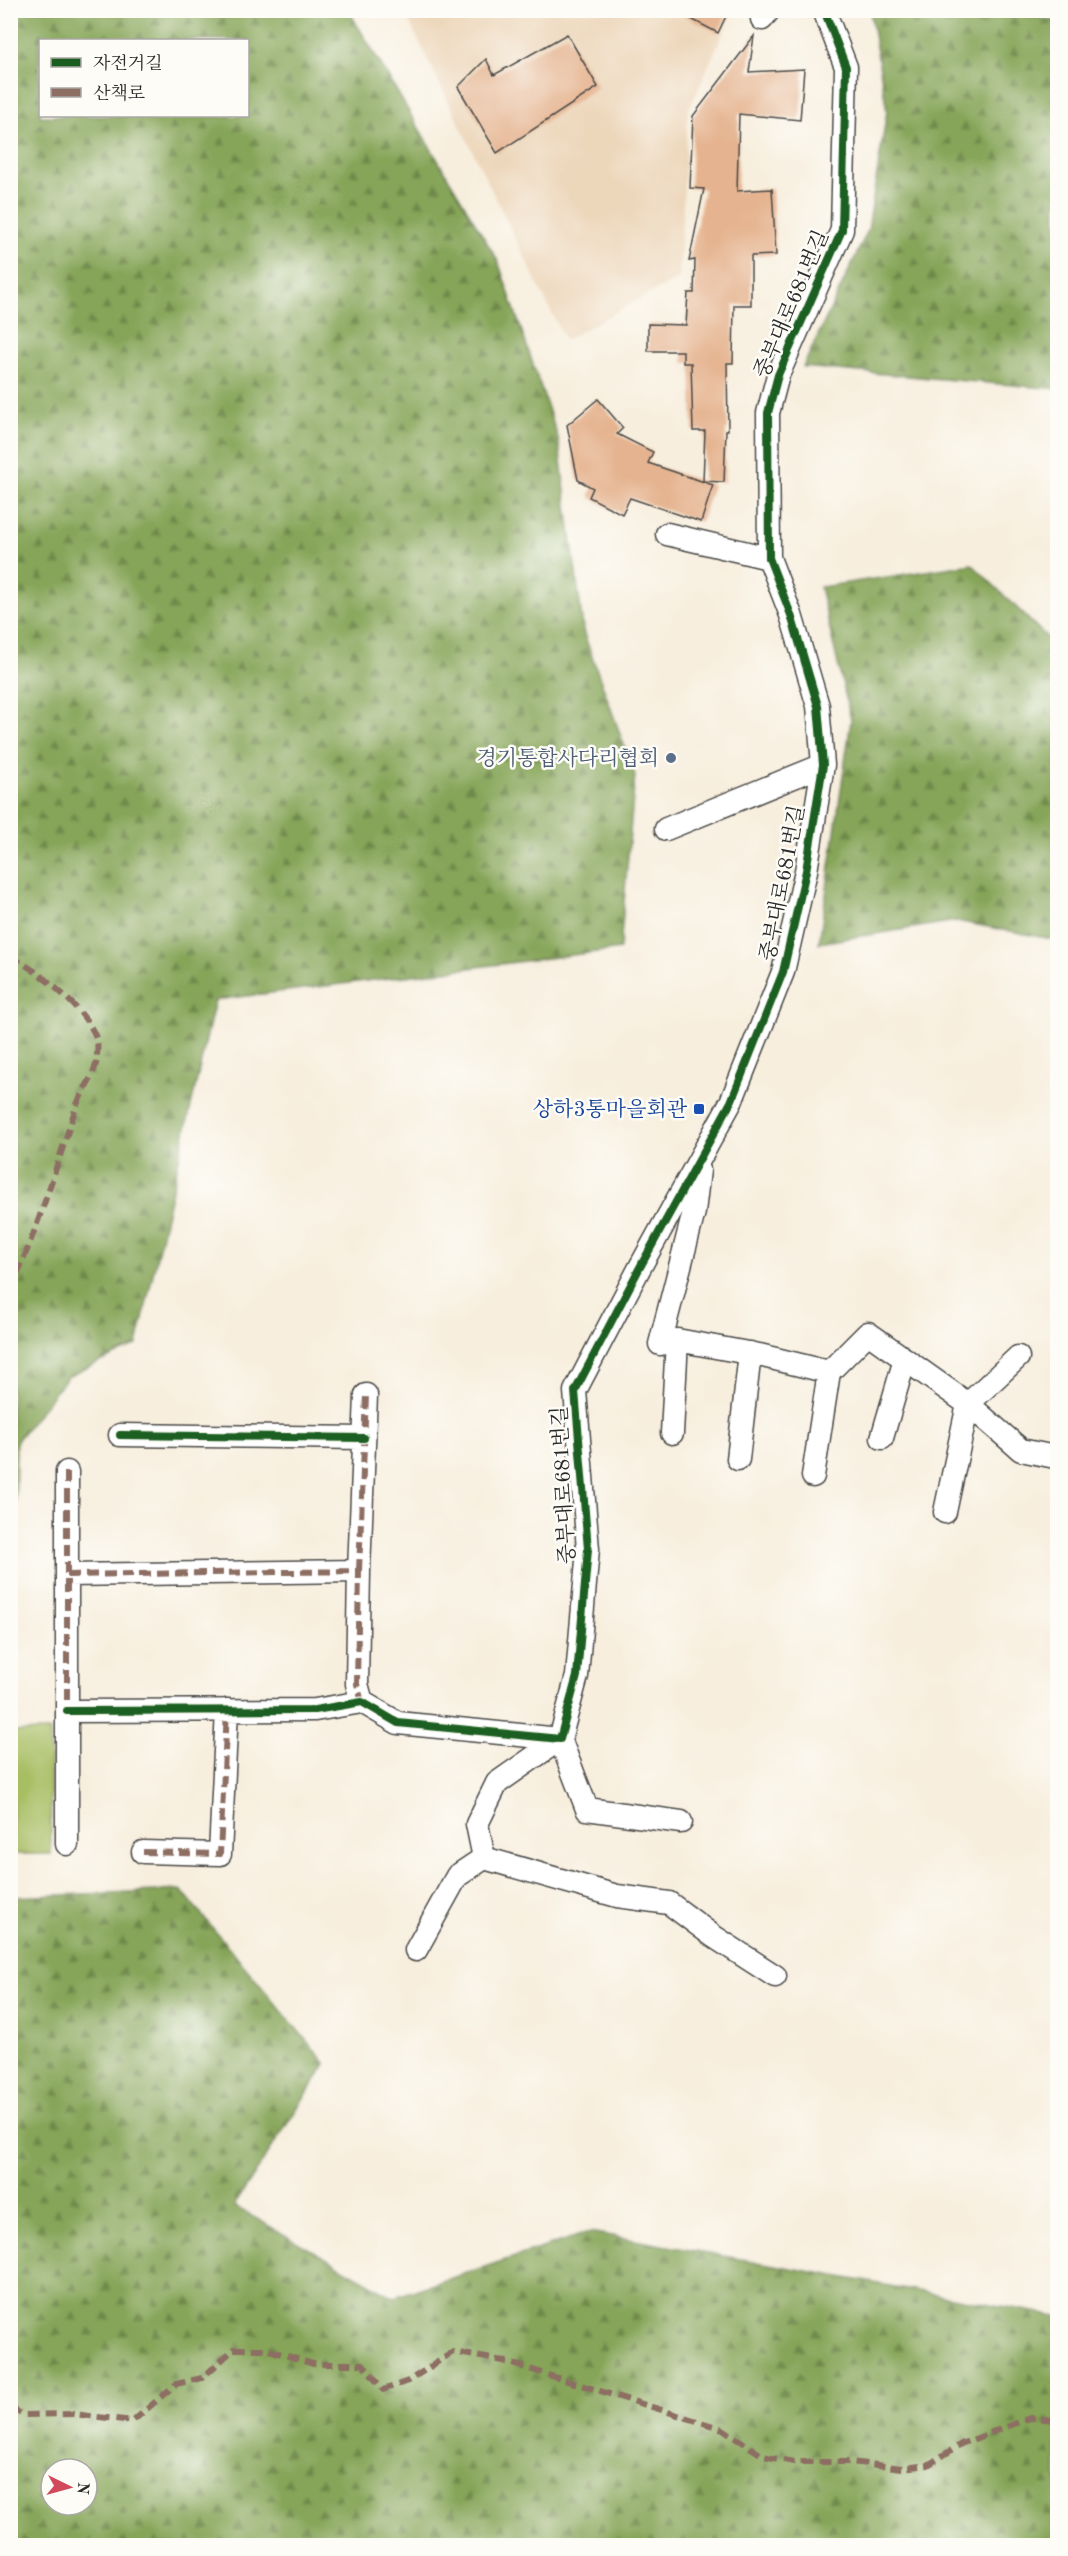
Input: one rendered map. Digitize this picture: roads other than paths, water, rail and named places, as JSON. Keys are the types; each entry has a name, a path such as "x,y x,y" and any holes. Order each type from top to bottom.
{"street":[{"name":"중부대로681번길","path":"560,1739 577,1676 588,1549 575,1391 731,1102 783,972 806,871 823,765 818,706 791,615 769,558 768,413 778,375 842,230 846,66 824,10"},
{"path":"667,534 769,558"},
{"path":"666,829 823,765"},
{"path":"701,1158 694,1212 660,1344 677,1340 750,1353 829,1372"},
{"path":"813,1476 829,1372 868,1334 968,1404 1021,1450 1055,1457"},
{"path":"672,1432 677,1340"},
{"path":"738,1459 750,1353"},
{"path":"945,1512 968,1404 1018,1357"},
{"path":"882,1438 905,1359"},
{"path":"362,1702 357,1683 358,1571 366,1395"},
{"path":"120,1435 364,1438"},
{"path":"67,1472 67,1844"},
{"path":"67,1575 358,1571"},
{"path":"67,1711 315,1710 362,1702 398,1723 560,1739"},
{"path":"143,1852 220,1854 227,1710"},
{"path":"560,1739 587,1809 681,1822"},
{"path":"484,1858 477,1824 497,1783 560,1739"},
{"path":"416,1950 457,1876 484,1858 617,1896 669,1903 713,1936 775,1976"}],"place":[{"name":"경기통합사다리협회","path":"671,758"},
{"name":"상하3통마을회관","path":"699,1109"}]}
